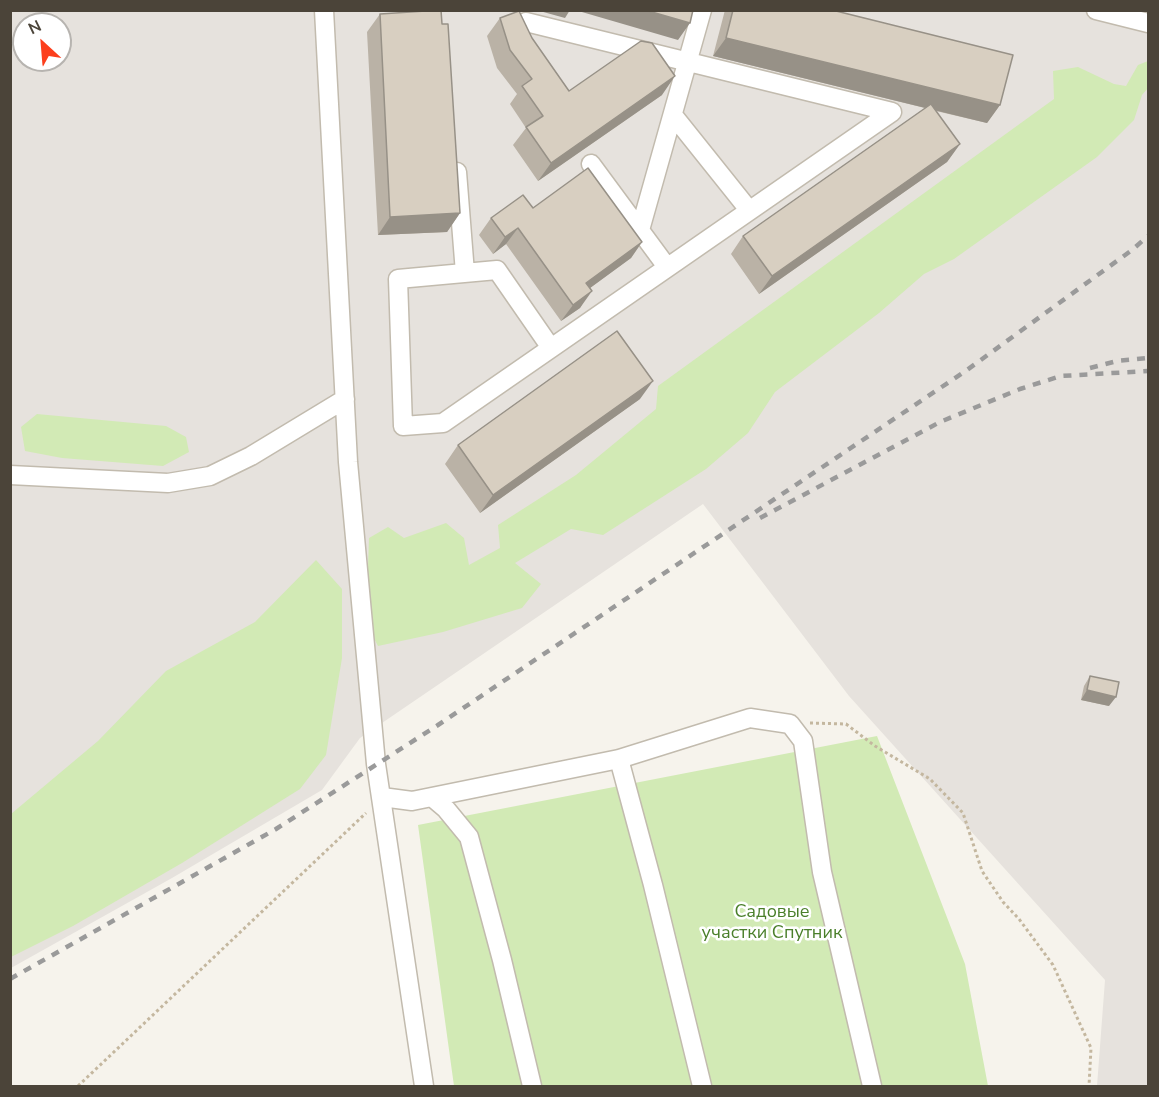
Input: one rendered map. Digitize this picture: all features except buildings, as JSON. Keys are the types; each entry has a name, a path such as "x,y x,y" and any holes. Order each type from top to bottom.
{"street":[{"path":"324,10 348,462 376,764 424,1086"},
{"path":"640,230 702,10"},
{"path":"1096,10 1149,23"},
{"path":"526,22 892,112 443,423 404,426 398,279 497,270 551,348"},
{"path":"673,115 749,210"},
{"path":"456,154 465,273"},
{"path":"591,164 667,267"},
{"path":"10,475 168,483 210,476 251,456 345,399"},
{"path":"382,797 412,801 433,798 619,759 750,718 790,724 803,741 822,872 872,1086"},
{"path":"619,759 702,1086"},
{"path":"433,798 446,809 469,837 502,960 532,1086"}],"path":[{"path":"790,724 846,724 875,746 930,779 963,813 982,871 1003,902 1053,964 1091,1048 1089,1086"},
{"path":"78,1086 382,797"}],"shaded area":[{"path":"10,11 1148,11 1148,1086 1097,1086 1105,980 849,696 703,504 360,738 322,790 172,878 11,968"}],"green space":[{"path":"1148,61 1148,88 1142,95 1134,120 1097,157 954,259 924,274 879,313 775,392 748,433 706,469 603,535 571,529 515,563 541,584 522,608 443,632 378,646 366,623 369,538 388,527 404,538 446,523 464,538 469,565 500,548 498,525 576,475 656,409 658,386 1054,99 1053,71 1078,67 1114,84 1126,86 1138,65"},
{"path":"37,414 166,426 186,437 189,452 163,466 62,458 25,451 21,427"},
{"path":"316,560 342,589 342,658 326,755 300,789 182,863 73,926 11,957 11,814 98,741 166,671 255,622"},
{"name":"Садовые участки Спутник","path":"877,736 965,964 988,1086 454,1086 418,825"}],"railway":[{"path":"10,979 276,829 438,725 967,370 1148,236"},
{"path":"1090,368 1117,361 1148,358"},
{"path":"760,518 940,422 1020,389 1061,376 1148,371"}]}
